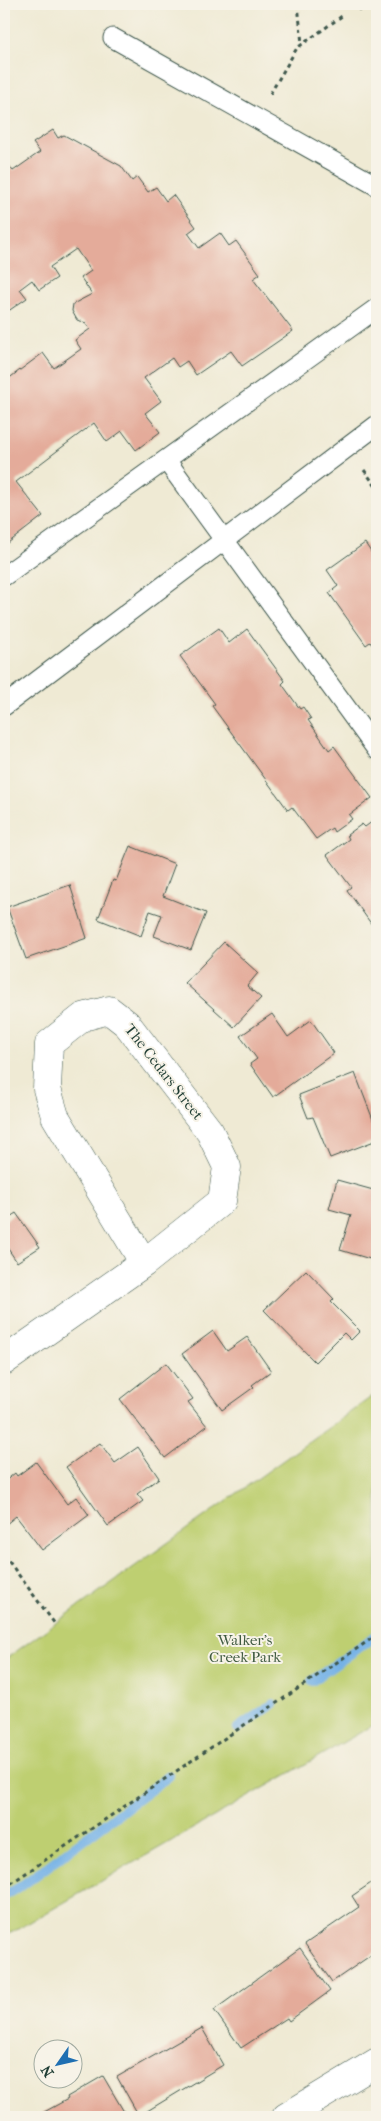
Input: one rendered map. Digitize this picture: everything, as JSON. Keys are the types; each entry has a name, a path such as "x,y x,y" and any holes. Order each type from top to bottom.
{"street":[{"name":"The Cedars Street","path":"4,1361 144,1263 222,1201 226,1167 210,1132 127,1024 109,1010 83,1017 49,1044 47,1089 55,1116 144,1263"},
{"path":"286,2117 377,2062"}],"lane":[{"path":"113,38 377,186"},
{"path":"4,576 377,308"},
{"path":"4,706 377,425"},
{"path":"166,460 377,750"}],"path":[{"path":"298,4 302,44"},
{"path":"256,118 297,48 342,16"},
{"path":"4,1555 55,1624"},
{"path":"4,1888 377,1635"}],"green space":[{"name":"Walker's Creek Park","path":"377,1393 377,1723 4,1937 4,1660"}],"building":[{"path":"354,4 377,4 377,19 368,6 360,11"},
{"path":"53,130 58,138 64,135 121,166 132,181 137,177 148,192 156,187 166,201 173,195 196,227 188,233 199,248 220,233 229,246 236,241 260,274 253,279 293,331 242,366 231,351 196,375 187,361 178,367 172,358 144,378 161,401 145,413 160,432 136,450 122,431 107,442 94,423 16,482 43,516 4,546 4,382 43,353 54,368 81,349 75,340 90,329 84,322 77,320 72,311 73,304 92,294 81,278 91,271 76,249 50,267 57,278 39,290 32,280 20,289 27,298 4,314 4,166 7,163 13,171 40,152 33,143"},
{"path":"365,543 375,558 377,556 377,651 370,642 366,645 329,593 338,586 327,570"},
{"path":"219,628 229,643 247,629 285,681 282,684 300,709 303,707 311,719 308,720 329,750 334,746 372,798 349,815 352,819 334,832 332,828 316,839 292,807 288,810 212,706 215,704 180,656"},
{"path":"377,818 377,932 347,890 351,887 327,855 349,839 347,835 362,824 365,827"},
{"path":"130,846 175,864 163,896 206,913 191,950 154,936 162,915 150,911 141,936 98,919 113,880 116,881"},
{"path":"70,885 87,938 26,959 7,907"},
{"path":"224,942 258,973 247,986 261,998 234,1027 185,983"},
{"path":"272,1014 288,1037 311,1020 334,1053 273,1097 250,1064 257,1059 240,1036"},
{"path":"355,1073 377,1130 377,1140 330,1158 313,1117 308,1118 299,1095"},
{"path":"337,1180 377,1191 377,1261 340,1250 351,1215 329,1209"},
{"path":"16,1213 40,1247 17,1262 4,1243 4,1221"},
{"path":"306,1270 334,1299 331,1302 360,1331 351,1340 344,1333 315,1362 264,1310"},
{"path":"213,1331 227,1351 247,1337 271,1371 252,1385 254,1387 222,1410 182,1354"},
{"path":"166,1363 193,1399 188,1402 207,1426 165,1458 120,1399"},
{"path":"100,1443 115,1463 138,1447 159,1478 137,1494 143,1501 108,1526 66,1467"},
{"path":"36,1462 67,1504 76,1497 89,1515 42,1550 16,1516 5,1525 4,1523 4,1482 15,1473 17,1476"},
{"path":"374,1881 377,1886 377,1951 332,1982 305,1944 359,1907 352,1896"},
{"path":"300,1948 330,1991 289,2021 287,2018 241,2048 214,2010"},
{"path":"202,2028 223,2065 139,2116 117,2077"},
{"path":"103,2076 127,2117 35,2117 68,2099 67,2097"}],"waterway":[{"path":"312,1681 377,1635"},
{"path":"238,1728 273,1704"},
{"path":"4,1896 20,1887 169,1776"}]}
